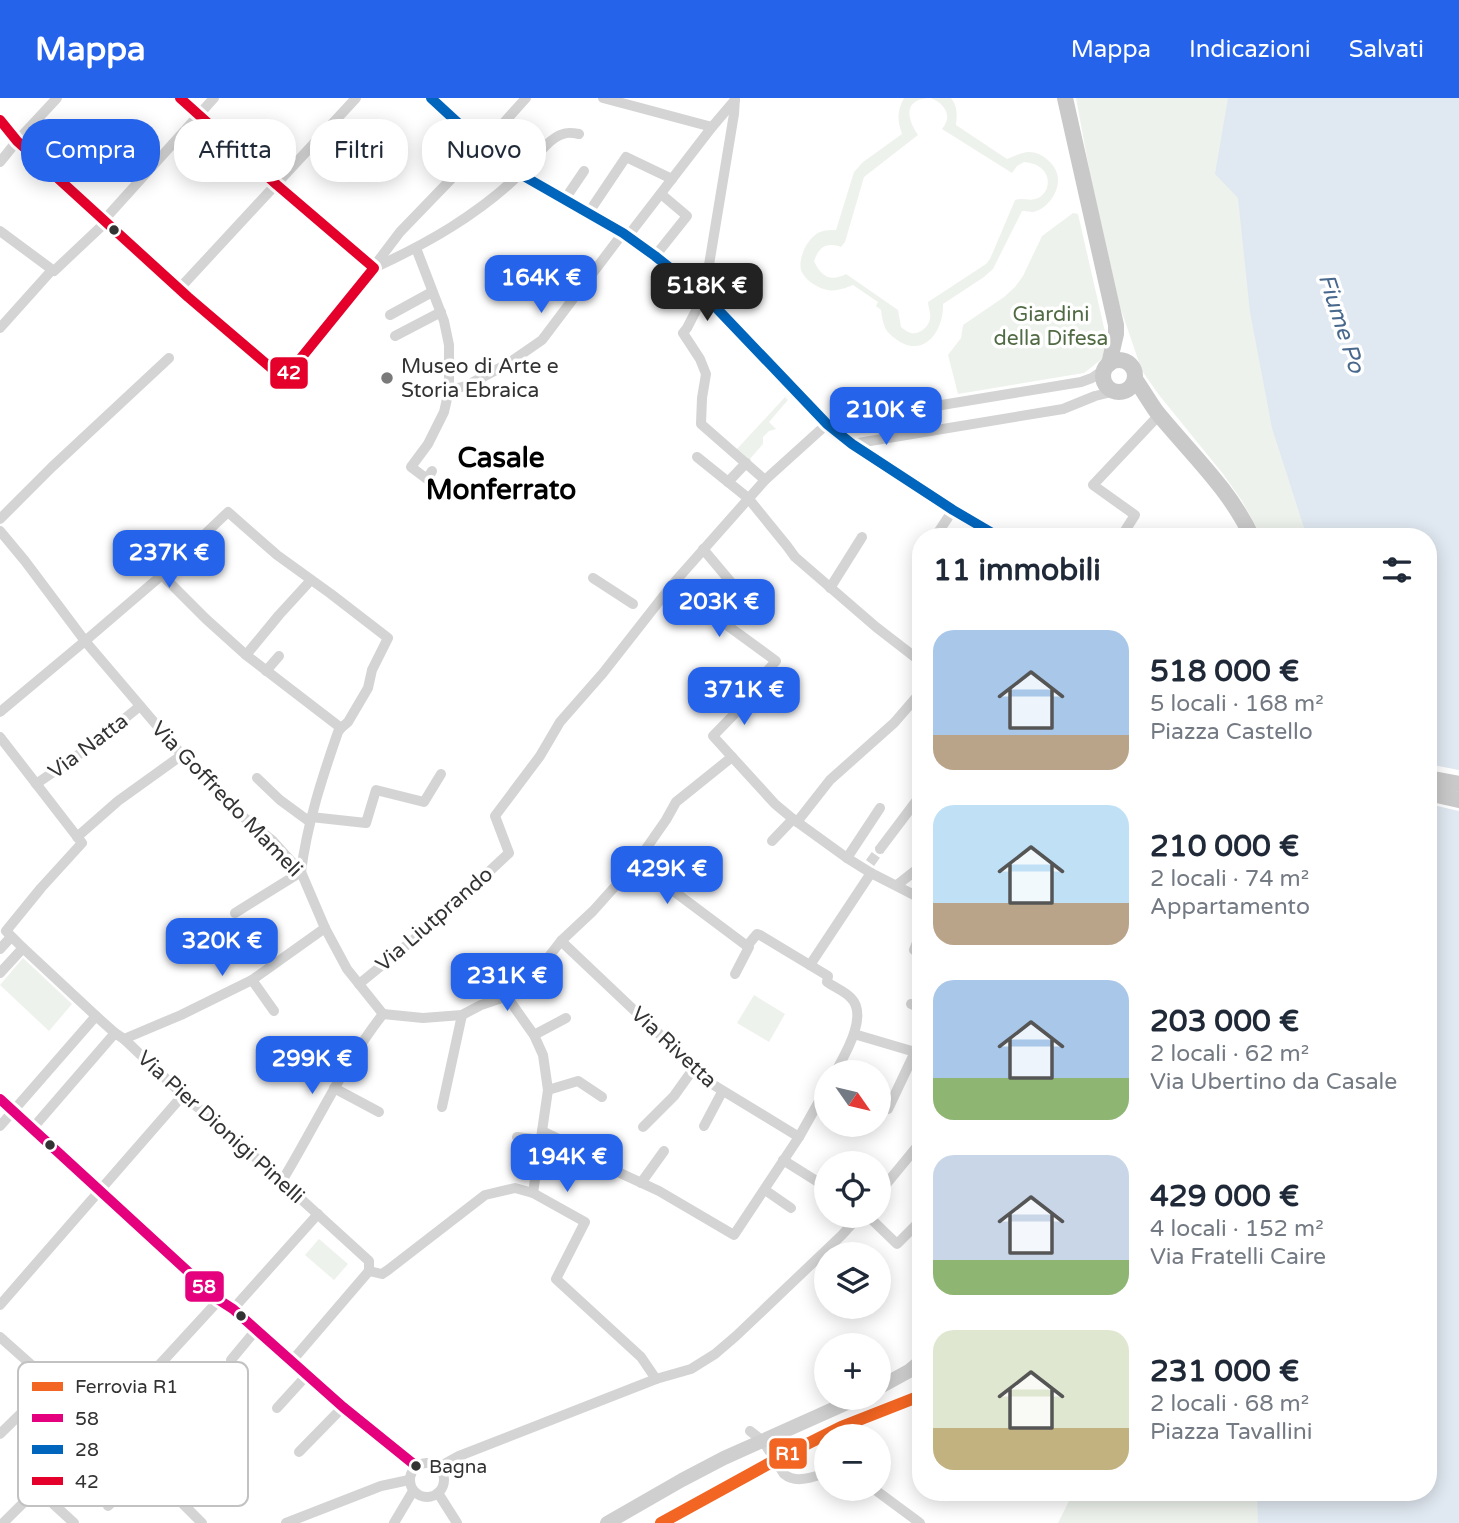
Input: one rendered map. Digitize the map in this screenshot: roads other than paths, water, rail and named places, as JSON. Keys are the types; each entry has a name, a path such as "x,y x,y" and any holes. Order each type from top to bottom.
{"main road":[{"path":"1065,98 1116,334 1127,362 1134,369 1135,379 1157,411 1222,488 1247,528"},
{"path":"1116,334 1104,373 1105,383 1112,390 1157,411"},
{"path":"1107,366 1118,360 1127,362"},
{"path":"1118,391 1130,388 1135,379"},
{"path":"1437,780 1459,784"},
{"path":"1437,795 1459,800"},
{"path":"891,1381 912,1369"},
{"path":"607,1523 682,1480 831,1410"}],"street":[{"path":"0,162 57,98"},
{"path":"180,98 374,268"},
{"path":"0,328 105,221 214,98"},
{"path":"179,289 356,98"},
{"path":"431,98 454,119"},
{"path":"507,119 526,98"},
{"path":"603,98 712,127"},
{"path":"449,390 466,386 541,340 735,99"},
{"path":"735,99 704,295 683,333 700,359 706,374 701,424 765,480"},
{"path":"0,120 17,141 179,289 284,379 374,268 391,242 448,182"},
{"path":"546,146 564,133 579,134"},
{"path":"589,212 626,158 672,179"},
{"path":"565,199 584,171"},
{"path":"374,268 415,248 487,203 511,182"},
{"path":"534,182 589,212 655,256 704,295 827,424 852,444 983,528"},
{"path":"655,256 687,216 661,194"},
{"path":"0,231 53,271"},
{"path":"391,242 401,255"},
{"path":"415,248 444,321 449,345 449,390 444,412 428,444 411,467 427,479 432,471"},
{"path":"390,315 432,292"},
{"path":"395,336 441,313"},
{"path":"0,519 169,358"},
{"path":"912,893 846,858 795,820 775,804 713,736 752,695 766,672 776,662 672,584 765,480 827,424 1053,388 1092,378 1107,366"},
{"path":"852,444 1063,409 1095,396 1118,391"},
{"path":"1127,528 1135,515 1093,485 1157,411"},
{"path":"697,457 748,498 795,557 912,655"},
{"path":"728,482 746,463"},
{"path":"941,528 953,510"},
{"path":"0,712 162,575 228,512 277,555 388,638 372,670 368,688 348,722 341,727 310,819 301,872 235,913"},
{"path":"762,536 771,527"},
{"name":"Via Goffredo Mameli","path":"0,531 85,641 182,755 231,807 273,841 301,872 325,928 347,969 383,1014"},
{"path":"830,588 862,537"},
{"path":"703,549 735,587"},
{"path":"162,575 205,619 246,655 341,727"},
{"path":"593,578 633,604"},
{"path":"246,655 311,580"},
{"name":"Via Liutprando","path":"359,984 435,922 509,853 495,816 540,756 560,722 603,673 672,584"},
{"path":"266,671 279,656"},
{"path":"772,841 795,820 830,779 894,723 912,702"},
{"name":"Via Natta","path":"36,785 91,746 140,706"},
{"path":"0,737 79,840"},
{"path":"0,949 11,937 6,931 79,840 118,801 182,755"},
{"path":"282,1181 334,1088 383,1014 423,1018 462,1015 481,1005 522,991 561,941 593,911 636,863 676,802 732,757"},
{"path":"257,778 280,800 310,819 366,823 376,790 424,802 441,774"},
{"path":"880,849 912,807"},
{"path":"846,858 880,808"},
{"path":"636,863 747,946"},
{"path":"810,965 869,869"},
{"path":"897,885 912,873"},
{"path":"32,1129 120,1036 181,1015 252,980 325,928"},
{"path":"735,974 749,947 747,946 757,934 828,976 827,982 853,999 856,1008 854,1034 841,1060"},
{"name":"Via Pier Dionigi Pinelli","path":"11,937 369,1261 369,1271"},
{"name":"Via Rivetta","path":"561,941 722,1092 799,1137"},
{"path":"0,973 23,948"},
{"path":"252,980 274,1011"},
{"path":"507,997 531,1030 542,1055 548,1090 533,1193"},
{"path":"442,1107 462,1015"},
{"path":"0,1126 96,1016"},
{"path":"531,1030 566,1018"},
{"path":"854,1034 912,1051"},
{"path":"891,1103 912,1058"},
{"path":"643,1127 674,1096 694,1068"},
{"path":"548,1090 578,1081 602,1097"},
{"path":"334,1088 379,1112"},
{"path":"704,1126 722,1092"},
{"path":"0,1305 183,1095"},
{"path":"0,1099 219,1300 233,1309 343,1407 416,1466"},
{"path":"517,1136 541,1136 590,1154 734,1235 814,1110"},
{"path":"641,1182 664,1151"},
{"path":"891,1180 912,1153"},
{"path":"783,1160 814,1179"},
{"path":"291,1362 369,1271 382,1274 485,1195 514,1188 533,1193 585,1222 556,1279 640,1357 656,1379"},
{"path":"765,1190 791,1208"},
{"path":"233,1309 318,1214"},
{"path":"439,1467 460,1456 656,1379 691,1369 736,1336 847,1228"},
{"path":"880,1228 897,1244 912,1229"},
{"path":"162,1362 219,1300"},
{"path":"231,1360 256,1330"},
{"path":"0,1337 28,1362"},
{"path":"278,1408 307,1376"},
{"path":"299,1451 343,1407"},
{"path":"0,1434 18,1417"},
{"path":"750,1431 763,1441 788,1478 814,1476"},
{"path":"286,1523 381,1486 411,1486 423,1497 428,1497 442,1488 444,1477 439,1467 425,1462 416,1466 410,1475 411,1486 394,1523"},
{"path":"438,1493 457,1523"},
{"path":"889,1501 915,1522"},
{"path":"3,1523 20,1506"},
{"path":"56,1506 74,1523"},
{"path":"185,1506 202,1523"}],"water":[{"name":"Fiume Po","path":"1228,98 1459,98 1459,1523 1258,1523 1257,1501 1437,1501 1437,528 1304,528 1272,428 1250,312 1238,198 1215,174"}],"tunnel":[{"path":"870,863 880,849"}],"rail line":[{"name":"R1","path":"661,1523 841,1427 912,1399"}],"place":[{"name":"Museo di Arte e Storia Ebraica","path":"387,378"},
{"name":"Bagna","path":"416,1466"}],"district":[{"name":"Casale Monferrato","path":"501,473"}],"park label":[{"name":"Giardini della Difesa","path":"1051,326"}]}
